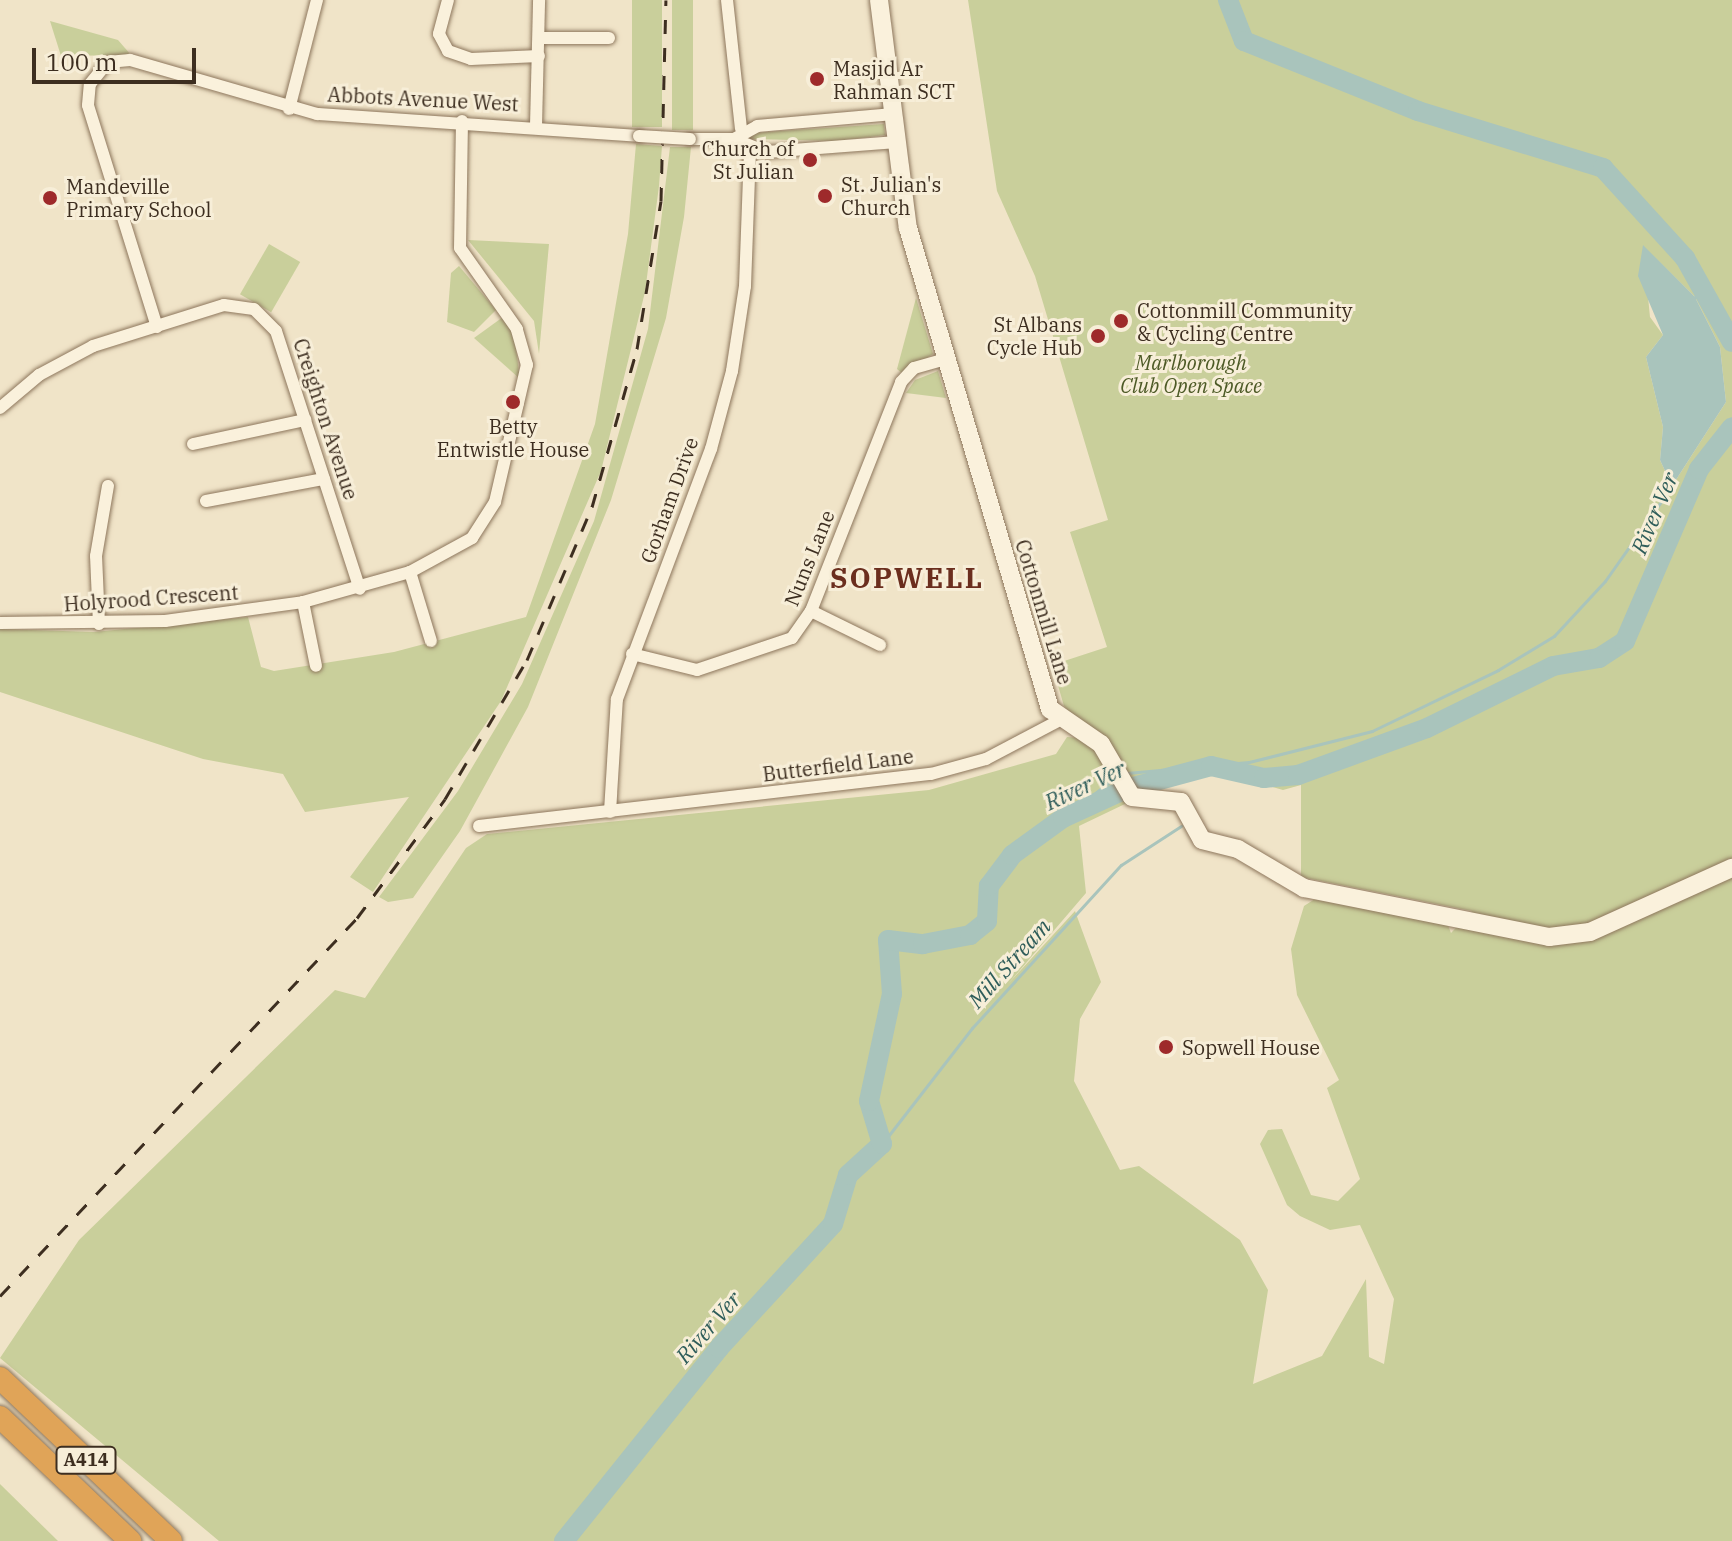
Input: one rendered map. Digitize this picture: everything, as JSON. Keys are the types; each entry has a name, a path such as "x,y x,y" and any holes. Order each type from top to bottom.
{"highway":[{"name":"A414","path":"0,1378 171,1541"},
{"name":"A414","path":"0,1417 130,1541"}],"street":[{"path":"289,109 317,0"},
{"path":"448,0 439,34 448,51 471,59 539,56"},
{"path":"536,126 539,0"},
{"path":"727,0 738,134 750,151 897,142"},
{"name":"Cottonmill Lane","path":"879,0 908,228 1050,709 1060,720"},
{"path":"539,38 609,38"},
{"name":"Abbots Avenue West","path":"157,327 88,105 94,74 116,59 289,109 639,136 690,139 893,114"},
{"name":"Holyrood Crescent","path":"0,623 99,624 303,602 360,589 410,572 480,529 495,502 525,394 523,341 460,248 462,121"},
{"name":"Gorham Drive","path":"610,812 612,730 632,654 711,449 732,371 745,286 745,195 750,151"},
{"name":"Creighton Avenue","path":"0,408 66,359 224,305 254,309 276,331 360,589"},
{"name":"Nuns Lane","path":"632,654 697,670 781,645 811,611 901,382 914,368 946,359"},
{"path":"193,444 305,420"},
{"path":"206,501 324,479"},
{"path":"99,624 96,556 108,486"},
{"path":"410,572 431,641"},
{"path":"303,602 316,666"},
{"path":"811,611 880,645"},
{"path":"1060,720 1101,744 1126,787 1187,805 1199,838 1238,849 1304,888 1549,937 1590,932 1732,868"},
{"name":"Butterfield Lane","path":"479,826 931,774 986,759 1060,720"}],"green space":[{"path":"632,0 662,0 662,127 632,127"},
{"path":"672,0 693,0 693,130 672,130"},
{"name":"Marlborough Club Open Space","path":"968,0 1732,0 1732,1541 219,1541 0,1358 79,1240 335,990 365,998 466,848 487,834 929,790 1056,754 1067,737 1081,738 1100,752 1127,803 1079,826 1086,893 1008,984 1075,911 1101,982 1080,1019 1074,1081 1120,1170 1139,1166 1240,1240 1268,1290 1253,1384 1322,1356 1366,1279 1369,1357 1384,1364 1394,1299 1360,1225 1330,1230 1300,1216 1287,1205 1260,1144 1268,1130 1282,1129 1311,1195 1338,1201 1360,1179 1327,1088 1339,1080 1297,995 1291,949 1304,906 1318,897 1445,918 1451,933 1472,911 1301,877 1301,785 1283,790 1211,769 1133,785 1064,706 1052,665 1107,647 1070,532 1108,520 1035,276 997,191","holes":["1643,246 1695,297 1720,347 1726,402 1672,486 1660,460 1663,427 1646,357 1663,335 1650,317"]},
{"path":"50,21 118,40 131,55 61,56"},
{"path":"884,124 885,135 837,141 749,139 752,133"},
{"path":"636,144 662,146 659,186 645,292 601,471 501,701 373,892 350,877 409,797 305,812 283,774 203,759 0,692 0,629 94,632 248,617 261,667 274,671 394,652 526,617 595,424 628,234"},
{"path":"670,147 691,147 684,217 666,318 611,500 528,707 460,831 413,898 388,902 379,897 458,791 522,684 594,521 648,329"},
{"path":"468,240 549,244 539,354 534,321"},
{"path":"269,244 300,262 271,312 240,294"},
{"path":"459,266 496,310 474,332 447,322 451,273"},
{"path":"916,298 933,354 903,374 897,369"},
{"path":"503,317 514,334 520,379 474,338"},
{"path":"938,371 946,398 906,393 915,380"},
{"path":"0,1484 58,1541 0,1541"}],"water":[{"path":"1643,245 1695,297 1720,347 1726,402 1672,486 1660,460 1663,427 1646,357 1663,335 1638,276"}],"waterway":[{"name":"River Ver","path":"1228,0 1244,41 1418,111 1603,168 1685,258 1732,342"},
{"name":"River Ver","path":"1695,297 1709,292"},
{"name":"River Ver","path":"564,1541 719,1348 833,1224 848,1175 882,1144 869,1101 892,994 888,940 923,944 970,935 987,921 989,886 1012,855 1063,818 1126,789 1211,766 1264,778 1298,775 1427,728 1553,666 1599,658 1625,641 1699,469 1732,427"},
{"path":"1127,773 1249,762 1372,731 1498,670 1554,636 1605,581 1672,486"},
{"path":"1063,818 1112,780"},
{"name":"Mill Stream","path":"882,1144 972,1028 1121,865 1181,826"}],"railway":[{"path":"0,1296 357,918 445,799 527,660 592,507 637,349 661,201 666,0"}],"place":[{"name":"Masjid Ar Rahman SCT","path":"817,79"},
{"name":"Church of St Julian","path":"810,160"},
{"name":"St. Julian's Church","path":"825,196"},
{"name":"Mandeville Primary School","path":"50,198"},
{"name":"Cottonmill Community & Cycling Centre","path":"1121,321"},
{"name":"St Albans Cycle Hub","path":"1098,336"},
{"name":"Betty Entwistle House","path":"513,402"},
{"name":"Sopwell House","path":"1166,1047"}],"district":[{"name":"SOPWELL","path":"907,578"}]}
